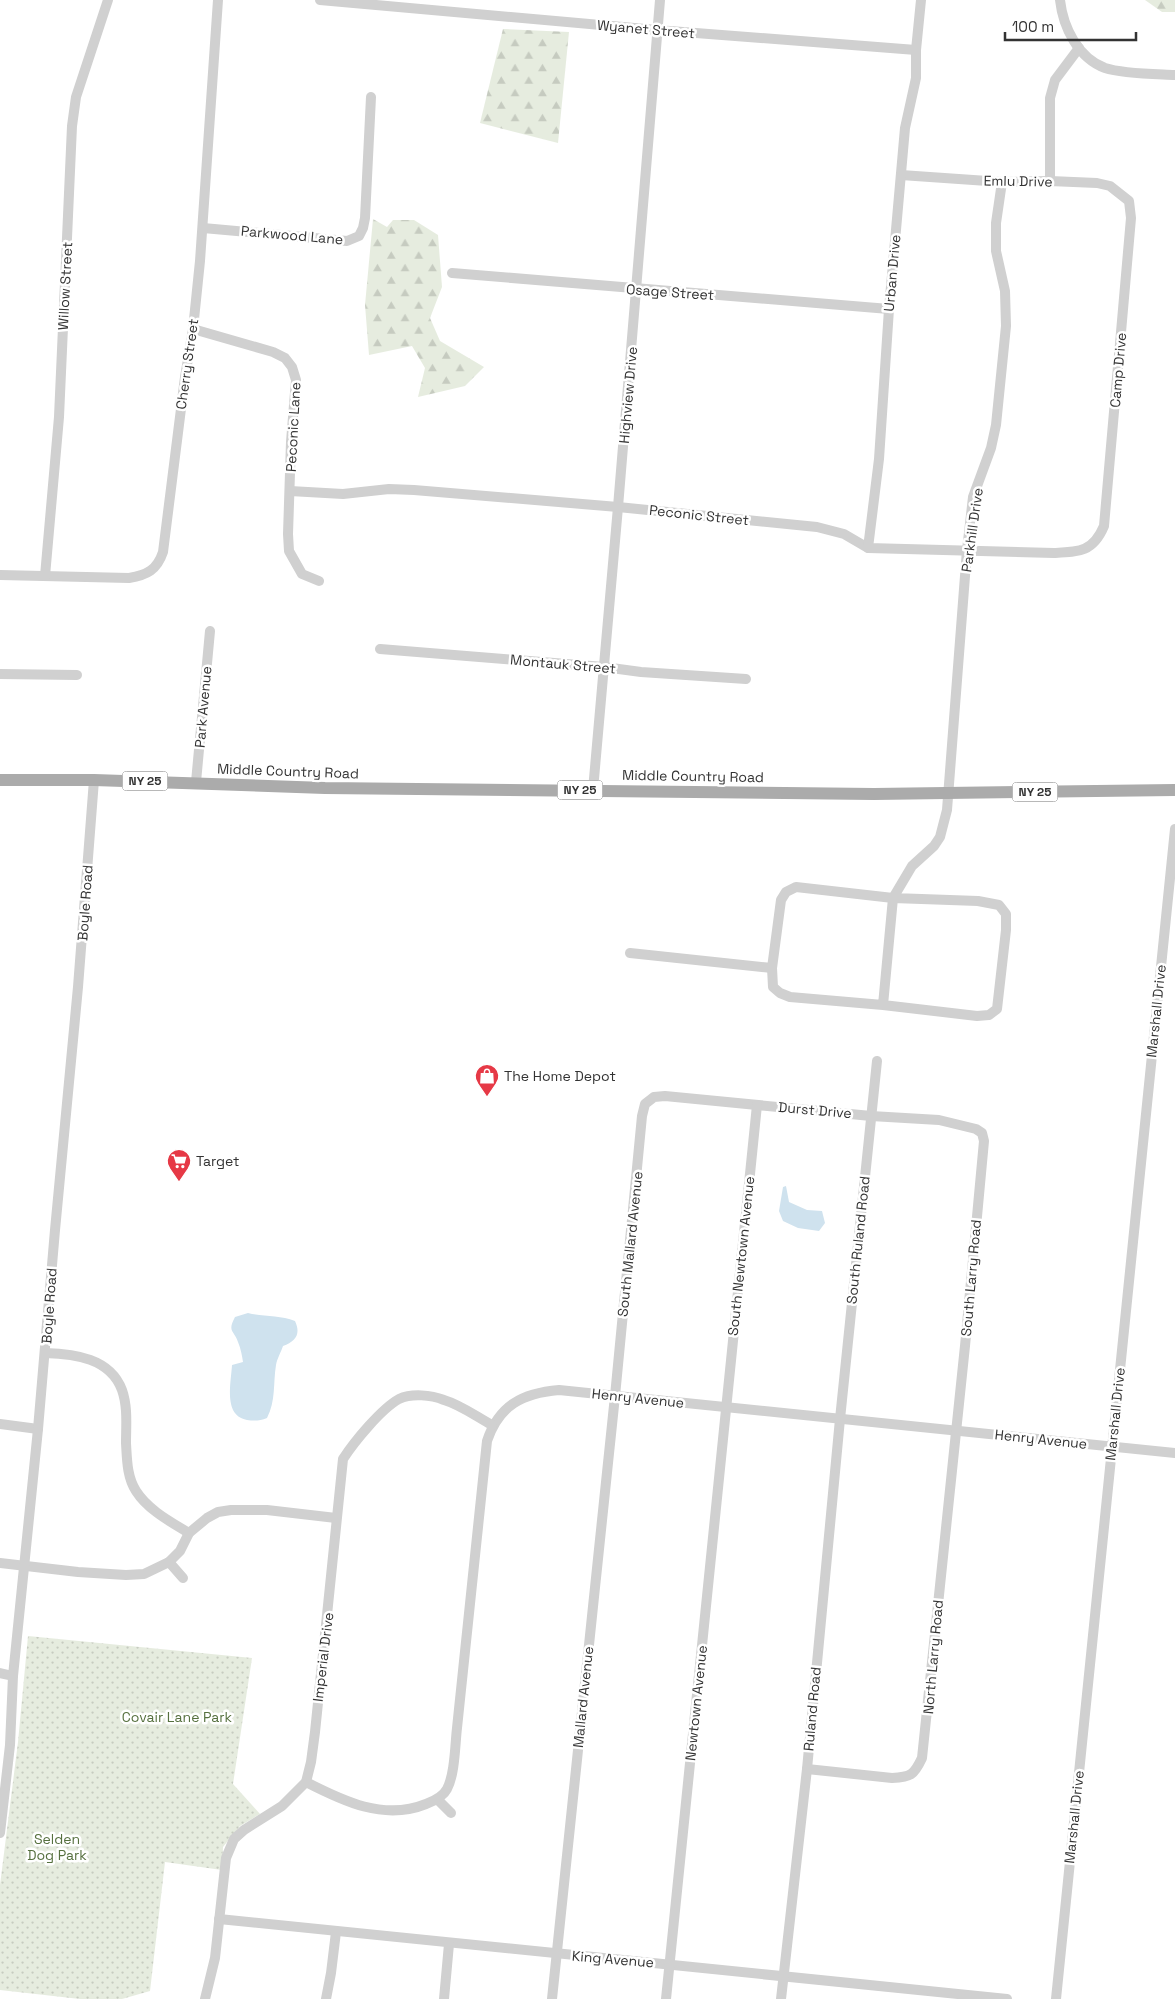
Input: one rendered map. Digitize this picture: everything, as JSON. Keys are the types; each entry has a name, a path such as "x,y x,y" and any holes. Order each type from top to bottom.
{"main road":[{"name":"Middle Country Road","path":"0,780 196,782 324,788 885,794 1175,790"}],"street":[{"name":"Willow Street","path":"45,576 59,417 72,126 76,97 108,0"},
{"name":"Cherry Street","path":"0,574 129,578 142,576 152,571 160,560 170,505 185,377 193,329 203,228 218,0"},
{"name":"Wyanet Street","path":"320,0 376,2 657,30 916,50"},
{"name":"Highview Drive","path":"593,790 660,0"},
{"name":"Urban Drive","path":"868,548 879,459 889,309 905,128 916,78 916,50 921,0"},
{"path":"1060,0 1069,33 1079,48 1092,60 1105,68 1175,75"},
{"path":"1050,181 1050,98 1055,80 1079,48"},
{"name":"Parkwood Lane","path":"203,228 347,241 359,236 363,228 366,208 371,97"},
{"name":"Emlu Drive","path":"901,175 1002,182 1050,181 1097,183 1110,186 1129,201"},
{"name":"Parkhill Drive","path":"893,898 912,866 934,846 944,824 973,497 991,448 996,425 1006,326 1005,291 996,250 996,223 1002,182"},
{"name":"Camp Drive","path":"1099,538 1104,526 1126,282 1131,218 1129,201"},
{"name":"Osage Street","path":"452,273 889,309"},
{"name":"Peconic Lane","path":"193,329 273,352 286,358 292,367 296,380 288,514 289,551 302,574 319,581"},
{"name":"Peconic Street","path":"290,491 343,494 389,489 406,490 818,527 844,534 868,548 1076,552 1089,548 1099,538"},
{"name":"Park Avenue","path":"196,782 210,631"},
{"name":"Montauk Street","path":"380,649 604,667 641,672 746,679"},
{"path":"0,674 77,675"},
{"name":"Boyle Road","path":"0,1833 1,1810 10,1745 13,1676 38,1429 78,987 94,780"},
{"name":"Marshall Drive","path":"1056,1999 1175,829"},
{"path":"796,887 893,898 978,901 999,905 1006,914 1006,930 997,1009 989,1015 977,1016 790,997 780,993 773,987 772,968 781,900 786,892 796,887"},
{"path":"883,1005 893,898"},
{"path":"630,953 772,968"},
{"name":"South Ruland Road","path":"840,1419 877,1061"},
{"name":"Durst Drive","path":"654,1097 665,1096 871,1116 940,1120 976,1129"},
{"name":"South Mallard Avenue","path":"615,1396 642,1116 645,1104 654,1097"},
{"name":"South Newtown Avenue","path":"726,1407 757,1105"},
{"name":"South Larry Road","path":"955,1429 984,1151 982,1134 976,1129"},
{"path":"45,1353 82,1356 104,1367 116,1377 124,1400 129,1476 136,1491 146,1504 189,1533"},
{"name":"Henry Avenue","path":"492,1425 510,1406 522,1398 539,1392 559,1390 1175,1453"},
{"name":"Imperial Drive","path":"306,1782 315,1732 343,1459 354,1442 385,1410 399,1400 412,1396 427,1395 445,1400 492,1425"},
{"name":"Mallard Avenue","path":"552,1999 615,1396"},
{"name":"Newtown Avenue","path":"666,1999 726,1407"},
{"name":"Ruland Road","path":"781,1999 807,1768 840,1419"},
{"path":"0,1424 38,1429"},
{"path":"205,1999 215,1958 226,1858 234,1839 244,1830 282,1806 306,1782 345,1802 392,1812 409,1810 438,1800 447,1789 452,1772 484,1463 492,1425"},
{"name":"North Larry Road","path":"807,1768 892,1778 906,1777 916,1772 922,1758 955,1429"},
{"path":"0,1562 24,1566 126,1575 144,1574 169,1562 180,1551 189,1533 207,1518 218,1512 267,1510 336,1518"},
{"path":"169,1562 183,1578"},
{"path":"0,1673 13,1676"},
{"path":"438,1800 451,1813"},
{"name":"King Avenue","path":"219,1919 449,1944 669,1964 1007,1999"},
{"path":"326,1999 336,1932"},
{"path":"444,1999 449,1944"}],"green space":[{"path":"1145,0 1175,0 1175,12 1162,12"},
{"path":"503,29 569,32 558,143 480,123"},
{"path":"373,219 387,227 393,220 414,220 438,235 442,287 430,318 440,341 484,367 465,386 418,397 425,368 412,346 369,355 365,305"},
{"name":"Covair Lane Park","path":"28,1636 252,1658 233,1784 260,1814 240,1826 223,1847 222,1870 165,1862 150,1991 122,1999 80,1999 0,1990 0,1885 18,1742"}],"water":[{"path":"786,1186 789,1202 807,1210 822,1211 825,1223 819,1231 798,1228 783,1221 779,1211 783,1187"},
{"path":"248,1313 284,1318 295,1321 297,1326 296,1336 291,1342 283,1346 277,1360 270,1412 267,1418 262,1420 247,1420 239,1417 231,1406 232,1365 243,1362 240,1347 231,1328 235,1317"}],"place":[{"name":"The Home Depot","path":"487,1097"},
{"name":"Target","path":"179,1182"}],"park label":[{"name":"Selden Dog Park","path":"57,1848"}]}
